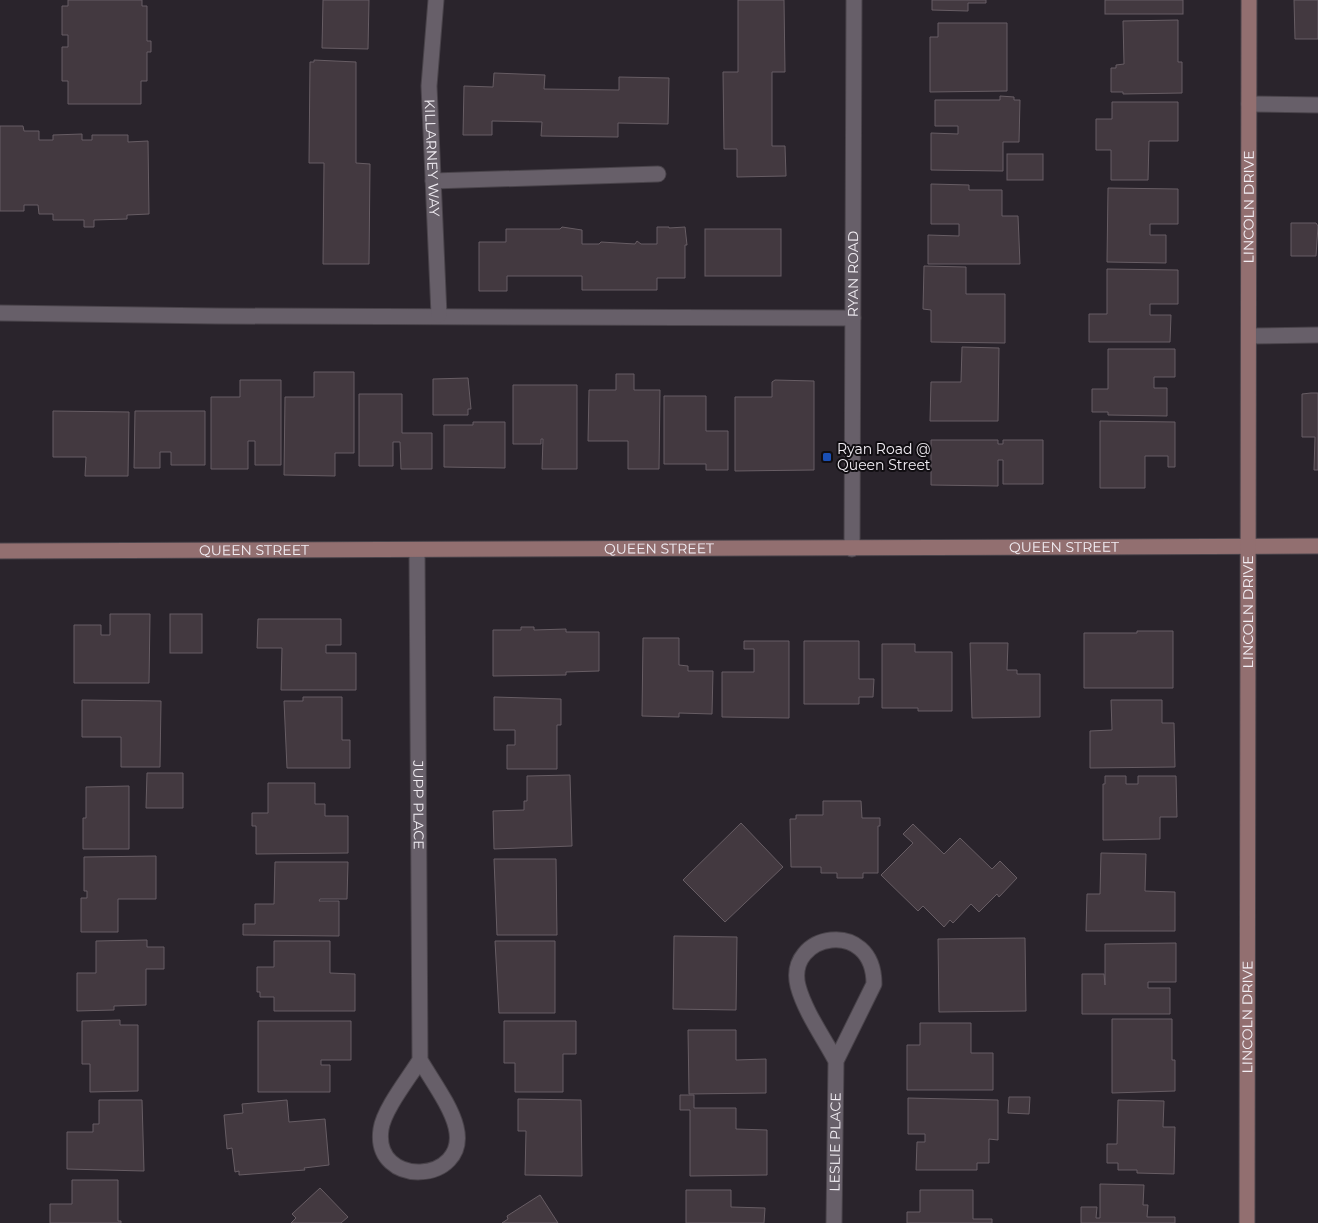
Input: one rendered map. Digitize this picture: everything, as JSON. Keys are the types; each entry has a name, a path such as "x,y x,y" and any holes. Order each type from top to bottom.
{"street":[{"name":"KILLARNEY WAY","path":"436,0 429,86 439,315"},
{"name":"RYAN ROAD","path":"852,549 854,0"},
{"name":"LINCOLN DRIVE","path":"1247,1223 1249,0"},
{"path":"1249,104 1318,105"},
{"path":"433,181 658,174"},
{"path":"0,313 216,316 439,315 853,318"},
{"path":"1249,336 1318,335"},
{"name":"QUEEN STREET","path":"0,550 852,549 1248,544 1318,546"},
{"name":"JUPP PLACE","path":"417,550 420,1060 456,1128 456,1142 452,1154 443,1164 432,1171 419,1174 406,1172 394,1165 386,1155 381,1142 381,1129 385,1116 420,1060"},
{"name":"LESLIE PLACE","path":"834,1223 836,1061 870,997 874,984 874,970 869,958 861,948 849,941 836,939 822,941 810,948 802,958 797,971 798,985 802,998 836,1061"}],"building":[{"path":"68,0 142,0 142,6 147,6 147,41 151,41 151,52 147,52 147,81 141,81 141,104 68,104 68,81 62,81 62,47 68,47 68,35 62,35 62,6 68,6"},
{"path":"323,0 369,0 368,49 322,48"},
{"path":"738,0 784,0 785,72 772,72 772,146 785,146 786,176 737,177 737,149 724,149 723,72 738,72"},
{"path":"932,0 986,0 986,3 968,3 968,11 932,10"},
{"path":"1105,0 1183,0 1183,14 1105,14"},
{"path":"1294,0 1318,0 1318,39 1295,39"},
{"path":"1178,20 1178,62 1182,62 1182,93 1123,94 1123,92 1111,92 1111,68 1124,64 1123,21"},
{"path":"938,23 1007,23 1007,91 930,92 930,37 938,37"},
{"path":"314,60 356,62 356,163 370,164 369,264 323,264 324,163 309,163 310,62 314,62"},
{"path":"494,73 545,75 544,89 619,90 619,77 669,78 668,124 618,123 618,137 541,136 542,122 492,121 492,135 463,135 464,86 493,87"},
{"path":"1000,96 1014,97 1014,100 1020,100 1019,142 1003,142 1003,171 931,170 931,133 958,134 958,126 935,126 935,100 1000,100"},
{"path":"1112,102 1178,102 1178,141 1149,141 1148,180 1111,180 1111,150 1096,150 1096,119 1112,119"},
{"path":"0,126 23,126 24,131 39,131 39,140 53,140 53,135 82,134 82,140 92,140 92,135 128,135 128,142 148,141 149,214 127,215 127,219 94,220 94,227 84,227 84,220 53,220 53,214 39,214 38,205 24,205 24,211 0,211"},
{"path":"1007,154 1043,154 1043,180 1007,180"},
{"path":"931,184 969,185 969,190 1002,190 1002,216 1018,216 1020,264 928,264 928,235 959,236 959,224 931,224"},
{"path":"1108,188 1178,189 1178,224 1150,224 1150,235 1166,235 1166,263 1107,262"},
{"path":"1291,223 1316,223 1318,226 1316,256 1291,256"},
{"path":"562,227 582,230 582,244 599,244 601,242 635,244 637,241 641,244 657,244 657,227 685,227 687,245 685,245 685,278 657,278 657,290 582,290 582,276 507,276 507,291 479,291 479,242 506,242 506,229 560,229"},
{"path":"705,229 781,229 781,276 705,276"},
{"path":"924,266 966,267 966,294 1005,294 1005,343 931,342 931,310 923,309"},
{"path":"1107,269 1178,270 1178,304 1150,304 1150,315 1171,315 1170,342 1089,342 1089,314 1107,314"},
{"path":"962,347 999,348 998,421 930,421 931,382 961,382"},
{"path":"1108,349 1175,349 1175,377 1154,377 1154,388 1167,388 1167,416 1108,415 1108,412 1092,412 1092,389 1108,389"},
{"path":"314,372 354,372 354,453 335,453 335,476 284,475 285,397 314,397"},
{"path":"616,374 634,374 634,390 660,390 659,469 628,469 628,441 588,441 589,390 616,390"},
{"path":"468,378 471,409 468,409 468,415 433,415 433,379"},
{"path":"240,380 281,380 281,465 255,465 255,441 248,441 248,469 211,469 211,397 240,397"},
{"path":"775,380 814,381 814,470 735,471 735,397 772,397 772,382"},
{"path":"513,385 577,385 577,469 542,469 543,439 541,439 541,444 513,444"},
{"path":"1318,393 1318,470 1314,470 1315,437 1302,437 1302,394"},
{"path":"359,394 402,394 402,433 432,433 432,469 401,469 400,442 393,442 393,466 359,466"},
{"path":"664,396 706,396 706,431 728,431 728,470 706,470 706,464 664,464"},
{"path":"53,411 129,412 128,476 85,476 86,457 53,457"},
{"path":"135,411 205,411 205,465 171,465 171,452 160,452 160,468 134,468"},
{"path":"1100,421 1175,422 1175,467 1168,467 1168,456 1145,456 1145,488 1100,488"},
{"path":"473,422 505,422 505,468 444,467 444,425 473,425"},
{"path":"931,440 998,440 998,444 1003,444 1003,440 1043,440 1043,484 1003,484 1003,460 998,460 998,486 931,485"},
{"path":"110,614 150,614 149,683 74,683 74,625 101,625 101,635 110,635"},
{"path":"170,614 202,614 202,653 170,653"},
{"path":"258,619 341,619 341,645 326,645 326,653 356,653 356,690 281,690 282,648 257,648"},
{"path":"521,627 534,627 534,630 566,629 566,632 599,632 599,671 566,672 566,675 493,676 493,630 521,630"},
{"path":"1137,631 1173,631 1173,688 1084,688 1084,633 1137,633"},
{"path":"643,638 679,638 679,665 688,666 688,671 713,671 712,714 679,713 679,717 642,716"},
{"path":"744,641 789,641 789,718 722,717 722,672 754,672 754,649 744,649"},
{"path":"804,641 859,641 859,679 874,679 873,697 859,697 859,704 804,704"},
{"path":"970,643 1008,643 1007,670 1017,670 1017,674 1040,674 1040,717 972,718"},
{"path":"882,644 915,644 915,652 952,652 952,711 918,711 918,708 882,708"},
{"path":"303,697 342,697 342,740 350,740 350,768 287,768 284,701 303,701"},
{"path":"494,697 561,699 561,725 557,725 557,769 507,769 507,745 515,745 515,730 494,730"},
{"path":"82,700 161,701 160,767 121,767 121,737 82,737"},
{"path":"1111,700 1162,700 1162,723 1174,723 1175,767 1090,768 1090,731 1112,730"},
{"path":"147,773 183,773 183,808 146,808"},
{"path":"570,775 572,846 494,849 493,811 524,810 524,801 527,801 527,776"},
{"path":"1105,776 1126,776 1126,784 1138,784 1138,776 1176,776 1177,817 1160,817 1160,839 1103,840 1103,784 1105,784"},
{"path":"268,783 315,783 315,804 325,804 325,816 348,816 348,853 256,854 256,826 252,826 252,813 268,813"},
{"path":"129,786 129,849 83,849 86,787"},
{"path":"823,801 861,801 862,818 880,818 880,826 878,826 878,873 863,873 863,878 837,878 837,873 821,873 821,867 791,867 790,819 796,819 796,815 823,815"},
{"path":"741,823 783,867 725,922 683,880"},
{"path":"913,824 944,854 960,838 992,869 1000,861 1017,878 999,897 997,894 979,912 971,904 953,923 950,920 944,927 923,906 918,911 881,875 913,843 903,834"},
{"path":"1101,853 1146,854 1145,891 1175,892 1175,931 1086,931 1087,894 1100,894"},
{"path":"156,856 156,899 118,899 118,932 81,932 81,898 87,898 87,891 84,891 84,857"},
{"path":"494,859 556,859 557,935 497,935"},
{"path":"275,862 348,862 347,899 320,899 319,901 339,901 339,936 243,935 243,924 255,924 255,904 274,904"},
{"path":"674,936 737,937 736,1010 673,1009"},
{"path":"1025,938 1026,1011 939,1012 938,939"},
{"path":"147,940 147,947 164,947 164,969 146,969 146,1005 114,1006 114,1010 77,1011 77,973 96,973 96,941"},
{"path":"274,941 330,941 330,973 355,974 355,1011 274,1011 274,997 260,997 260,992 257,992 257,967 274,967"},
{"path":"495,941 555,941 555,1013 499,1013"},
{"path":"1176,943 1176,982 1148,982 1148,988 1170,988 1170,1014 1082,1014 1082,974 1104,974 1105,985 1105,944"},
{"path":"1112,1019 1172,1019 1172,1060 1175,1060 1175,1091 1112,1093"},
{"path":"120,1020 120,1025 138,1025 138,1091 90,1092 90,1064 82,1064 82,1021"},
{"path":"258,1021 351,1021 351,1060 321,1060 321,1065 330,1065 330,1092 258,1092"},
{"path":"504,1021 576,1021 576,1054 563,1054 563,1092 515,1092 515,1063 504,1063"},
{"path":"920,1023 971,1023 971,1053 993,1053 993,1090 907,1090 907,1045 920,1045"},
{"path":"688,1030 736,1030 736,1060 766,1059 766,1093 689,1094"},
{"path":"680,1095 694,1095 694,1108 736,1108 736,1129 767,1130 767,1175 690,1176 690,1110 680,1110"},
{"path":"1009,1097 1030,1097 1029,1114 1008,1113"},
{"path":"908,1098 998,1100 998,1140 989,1139 989,1163 977,1163 977,1170 916,1170 917,1142 925,1142 925,1134 908,1134"},
{"path":"518,1099 581,1100 582,1176 525,1175 526,1131 518,1131"},
{"path":"99,1100 142,1100 144,1171 67,1169 67,1132 93,1132 93,1124 99,1124"},
{"path":"287,1100 289,1122 325,1119 329,1165 304,1168 305,1170 239,1175 239,1171 235,1172 232,1148 227,1149 224,1115 243,1113 242,1104"},
{"path":"1118,1100 1164,1101 1163,1127 1175,1127 1174,1174 1137,1173 1137,1170 1118,1170 1118,1163 1107,1163 1107,1144 1117,1144"},
{"path":"72,1180 118,1180 118,1221 121,1221 121,1223 50,1223 50,1204 72,1204"},
{"path":"1100,1184 1144,1185 1143,1205 1148,1205 1147,1217 1175,1217 1175,1223 1081,1223 1081,1207 1097,1207 1096,1218 1100,1218"},
{"path":"320,1188 348,1217 341,1223 291,1223 296,1218 292,1214"},
{"path":"686,1190 731,1190 731,1207 765,1208 764,1223 686,1223"},
{"path":"920,1190 973,1190 973,1219 992,1219 992,1223 907,1223 907,1212 920,1212"},
{"path":"540,1195 558,1223 502,1223 508,1219 507,1216"}],"place":[{"name":"Ryan Road @ Queen Street","path":"827,457"}]}
